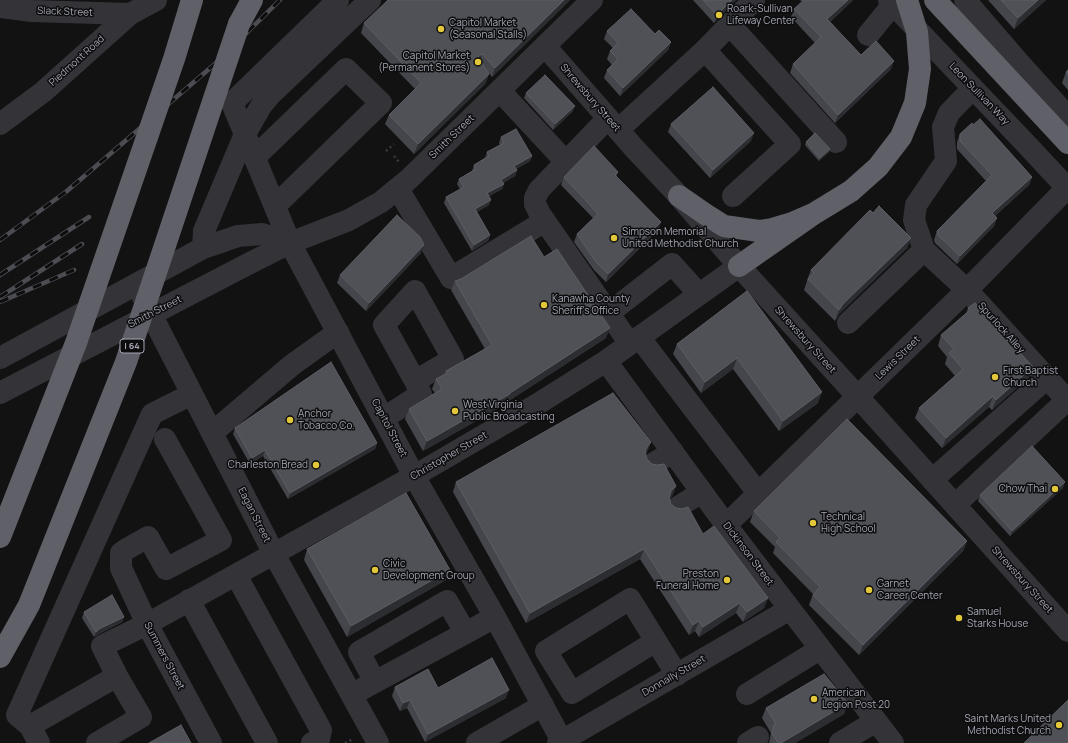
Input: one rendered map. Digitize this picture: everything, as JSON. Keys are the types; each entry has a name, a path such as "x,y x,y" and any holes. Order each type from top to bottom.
{"highway":[{"path":"174,58 181,0"},
{"path":"0,537 76,343 174,58 192,0"},
{"name":"I 64","path":"0,657 29,605 126,362 246,0"},
{"path":"239,24 252,0"},
{"path":"935,0 1068,143"},
{"path":"739,266 815,213 851,191 878,166 901,137 915,103 920,69 917,32 897,2"},
{"path":"679,196 724,226 759,231 792,223 815,213"}],"street":[{"name":"Piedmont Road","path":"0,124 43,92 117,9 156,0"},
{"name":"Capitol Street","path":"338,0 232,103 290,243 414,476 495,617 543,705 561,742"},
{"path":"203,248 204,231 245,134 270,94 370,0"},
{"name":"Smith Street","path":"0,393 290,243 348,220 381,202 409,179 592,0"},
{"path":"754,0 705,50 566,162 539,190 535,198 535,204 540,214 608,313 635,341 758,493"},
{"path":"965,0 1068,117"},
{"path":"868,35 890,8 897,2"},
{"name":"Leon Sullivan Way","path":"897,2 973,88 1068,188"},
{"name":"Slack Street","path":"0,6 32,11 117,9"},
{"path":"730,25 836,142"},
{"name":"Shrewsbury Street","path":"545,46 613,124 679,196 739,266 1068,631"},
{"path":"705,50 790,144 733,196"},
{"path":"255,157 346,69 381,103 275,206"},
{"path":"848,323 924,250 914,220 916,205 946,161 943,127 949,113 973,88"},
{"path":"500,91 566,162"},
{"name":"Lewis Street","path":"726,525 967,290 1068,188"},
{"path":"398,189 451,278 545,221"},
{"path":"0,358 203,248 238,236 262,234 290,243"},
{"name":"Spurlock Alley","path":"924,250 967,290 1068,401"},
{"path":"608,313 672,264 700,294"},
{"name":"Christopher Street","path":"117,676 102,646 147,624 274,554 414,476 536,405 606,361 739,266"},
{"name":"Eagan Street","path":"137,284 274,554 378,743"},
{"path":"212,433 292,366 338,332"},
{"name":"Dickinson Street","path":"606,361 726,525 893,743"},
{"path":"932,480 1047,378"},
{"path":"384,418 421,394 415,382"},
{"path":"97,743 141,717 117,676 34,735 17,715 152,414 192,394"},
{"path":"955,505 1068,401"},
{"name":"Summers Street","path":"165,439 221,540 166,569 148,537 121,553 121,568 147,624 211,743"},
{"path":"654,463 673,452"},
{"path":"678,507 702,492"},
{"path":"236,575 321,730 319,739 312,743"},
{"path":"656,641 572,693 546,651 630,599 656,641 677,675"},
{"path":"189,600 267,743"},
{"path":"375,682 359,652 447,601 465,632"},
{"name":"Donnally Street","path":"561,742 790,609"},
{"path":"351,695 495,617"},
{"path":"747,694 820,649"},
{"path":"477,743 543,705"},
{"path":"840,743 876,721"}],"path":[{"path":"386,151 394,144"},
{"path":"394,156 399,162"}],"building":[{"path":"388,0 564,0 495,68 482,54 478,57 489,74 418,144 389,115 421,83 364,23"},
{"path":"703,0 732,0 717,15"},
{"path":"804,0 848,0 827,19 861,55 876,41 894,61 838,115 793,64 821,37 794,9"},
{"path":"1001,0 1038,0 1018,18"},
{"path":"631,9 655,34 659,30 671,42 623,88 607,70 618,59 610,51 618,43 607,31"},
{"path":"545,75 575,106 555,124 526,93"},
{"path":"713,87 754,133 713,170 671,124"},
{"path":"980,119 1032,177 992,213 997,218 960,256 938,235 937,231 992,175 960,141 960,134 972,123 973,125"},
{"path":"516,129 532,156 514,166 517,170 501,180 504,184 487,193 491,200 475,209 490,235 474,245 446,197 464,187 459,179 476,169 474,165 489,156 487,152 504,143 501,137"},
{"path":"815,133 830,149 820,158 806,142"},
{"path":"594,146 618,172 615,175 661,222 608,274 596,262 577,234 598,214 564,177"},
{"path":"879,206 911,238 843,304 839,310 808,279 814,273 811,270 870,210 873,213"},
{"path":"397,215 420,237 424,245 369,303 340,275"},
{"path":"531,236 544,257 557,249 610,328 510,394 427,441 409,409 442,389 436,379 447,373 446,371 492,345 455,281 461,279"},
{"path":"747,291 822,392 783,421 737,358 705,382 677,344"},
{"name":"First Baptist Church","path":"975,303 1033,367 996,400 993,396 946,438 919,408 963,369 949,353 954,349 941,335 970,310 968,308"},
{"path":"331,362 377,443 290,493 265,450 252,458 235,428"},
{"path":"613,393 651,442 645,452 647,459 652,464 664,464 676,486 671,491 669,498 671,504 676,508 682,509 688,507 703,534 714,526 768,598 747,612 740,603 703,627 699,621 693,625 644,549 530,613 456,482"},
{"path":"847,419 967,541 863,645 813,595 820,587 776,542 780,538 754,511"},
{"path":"1032,446 1065,482 1012,531 980,495"},
{"name":"Civic Development Group","path":"406,493 450,570 351,626 307,549"},
{"path":"112,595 124,617 99,629 96,632 84,612"},
{"path":"492,658 509,690 428,734 410,700 403,703 395,687 428,669 438,688"},
{"name":"American Legion Post 20","path":"824,674 848,703 781,743 778,743 772,733 774,725 776,724 766,708"},
{"name":"Saint Marks United Methodist Church","path":"1068,700 1068,743 1024,743"},
{"path":"181,725 191,743 149,743"}],"railway":[{"path":"0,240 67,191 216,63 280,0"},
{"path":"0,275 89,217"},
{"path":"0,297 82,244"},
{"path":"0,302 74,270"}],"place":[{"name":"Roark-Sullivan Lifeway Center","path":"719,15"},
{"name":"Capitol Market (Seasonal Stalls)","path":"441,29"},
{"name":"Capitol Market (Permanent Stores)","path":"478,62"},
{"name":"Simpson Memorial United Methodist Church","path":"614,238"},
{"name":"Kanawha County Sheriff's Office","path":"544,305"},
{"name":"First Baptist Church","path":"995,377"},
{"name":"West Virginia Public Broadcasting","path":"455,411"},
{"name":"Anchor Tobacco Co.","path":"290,420"},
{"name":"Charleston Bread","path":"316,465"},
{"name":"Chow Thai","path":"1055,489"},
{"name":"Technical High School","path":"813,523"},
{"name":"Civic Development Group","path":"375,570"},
{"name":"Preston Funeral Home","path":"727,580"},
{"name":"Garnet Career Center","path":"869,590"},
{"name":"Samuel Starks House","path":"959,618"},
{"name":"American Legion Post 20","path":"814,699"},
{"name":"Saint Marks United Methodist Church","path":"1059,725"}]}
